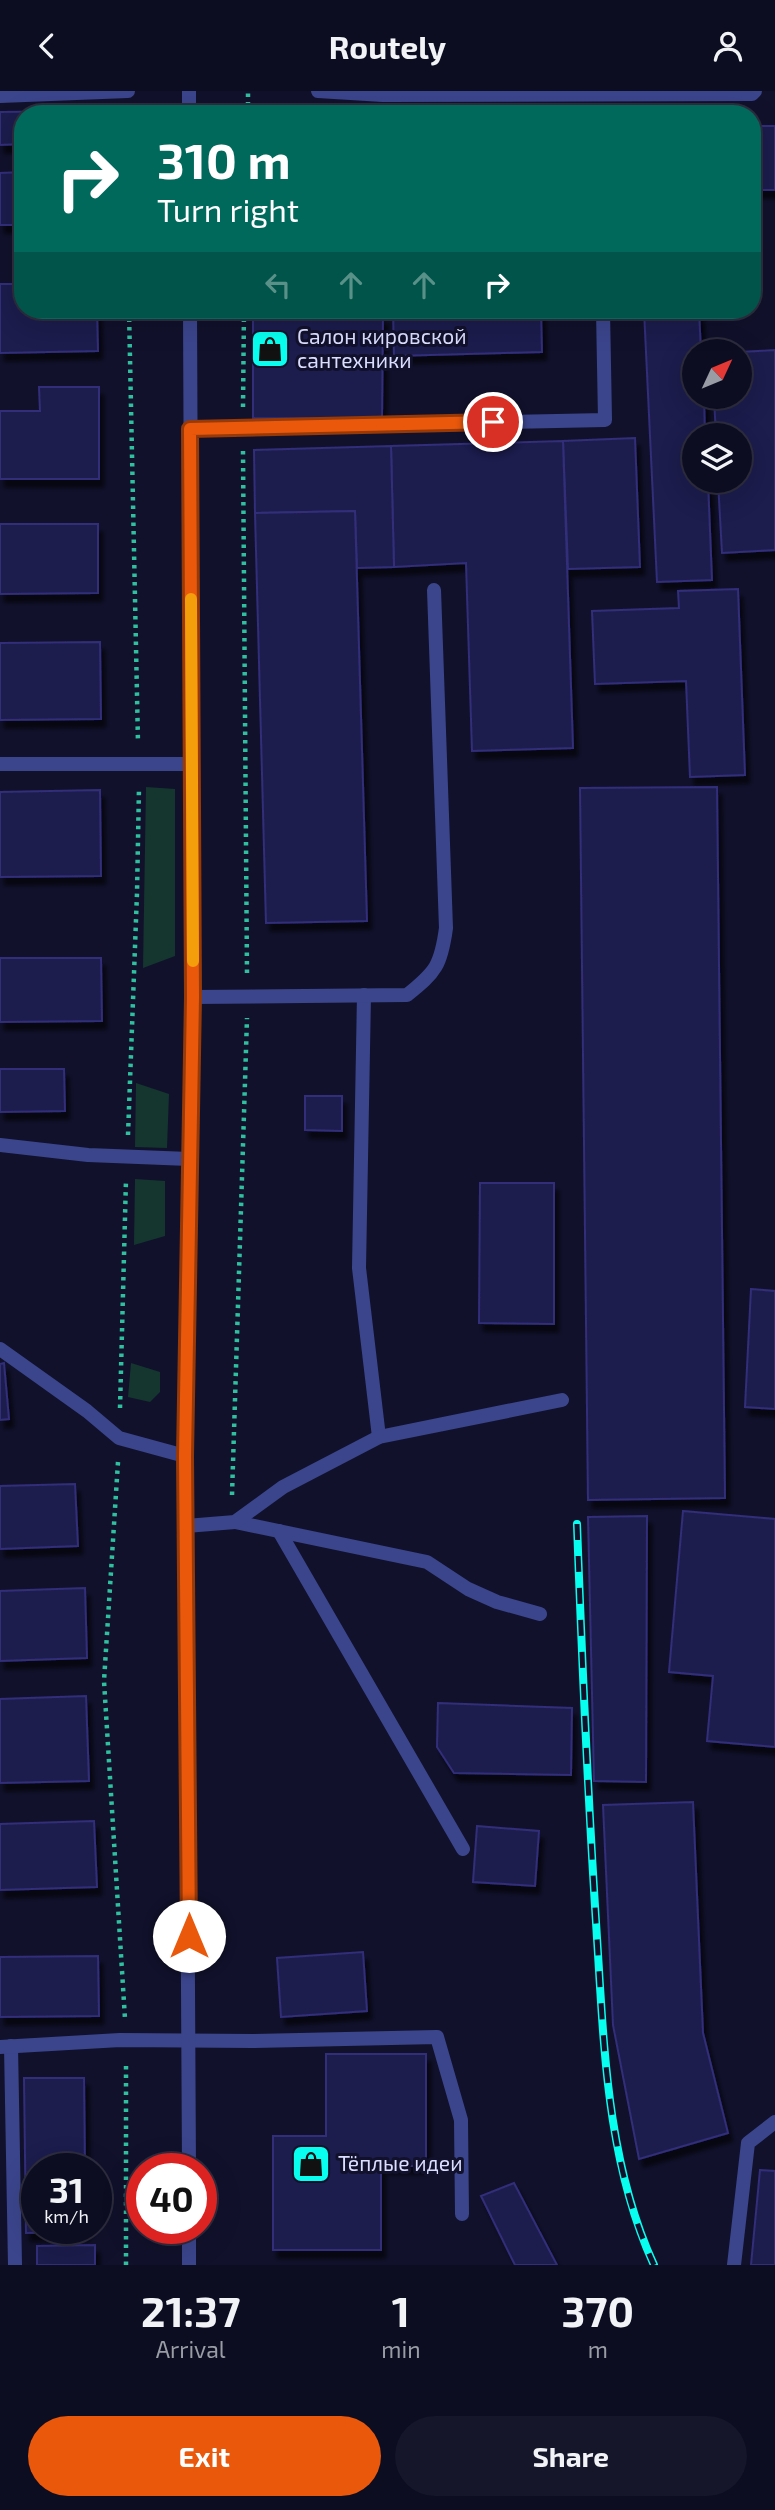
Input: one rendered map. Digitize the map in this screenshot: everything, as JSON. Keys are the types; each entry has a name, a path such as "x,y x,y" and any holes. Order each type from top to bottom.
{"street":[{"path":"0,96 128,91"},
{"path":"318,91 396,95 752,94 755,91"},
{"path":"189,2153 185,1456 193,997 190,319"},
{"path":"190,429 605,420 603,319"},
{"path":"193,997 407,995 427,980 442,957 446,928 434,590"},
{"path":"0,764 192,764"},
{"path":"364,995 359,1268 379,1437"},
{"path":"0,1145 127,1157 189,1159"},
{"path":"0,1349 87,1411 119,1438 185,1456"},
{"path":"233,1522 283,1487 379,1437 562,1400"},
{"path":"186,1526 233,1522 427,1562 468,1589 497,1602 540,1614"},
{"path":"279,1531 463,1849"},
{"path":"15,2265 6,2046 126,2040 437,2037 461,2120 462,2214"},
{"path":"734,2265 748,2143 775,2122"},
{"path":"189,2244 189,2265"}],"path":[{"path":"126,2265 126,2040 104,1681 119,1438 137,893 139,764 129,319"},
{"path":"233,1522 247,996 244,319"}],"green space":[{"path":"146,787 175,789 175,956 143,968"},
{"path":"136,1083 169,1094 167,1148 135,1147"},
{"path":"135,1179 165,1181 165,1236 134,1245"},
{"path":"131,1363 160,1372 160,1392 150,1402 128,1397"}],"building":[{"path":"0,112 14,112 14,144 0,145"},
{"path":"761,126 775,126 775,190 761,190"},
{"path":"14,172 14,225 0,225 0,173"},
{"path":"0,284 14,284 14,319 97,319 98,351 0,353"},
{"path":"253,319 383,319 382,419 253,418"},
{"path":"393,319 541,319 542,352 394,356"},
{"path":"644,319 699,319 700,339 682,339 682,409 704,409 705,423 682,423 682,493 708,493 712,580 657,582"},
{"path":"775,350 775,550 722,553 719,493 752,493 752,423 715,423 715,409 752,409 752,351"},
{"path":"39,387 99,387 99,479 0,479 0,411 40,411"},
{"path":"635,438 640,567 568,569 563,441"},
{"path":"563,441 573,748 472,751 466,563 394,567 391,446"},
{"path":"391,446 394,567 357,568 355,511 255,513 254,450"},
{"path":"355,511 367,921 266,923 255,513"},
{"path":"0,524 98,524 98,593 0,594"},
{"path":"738,589 745,775 690,777 686,681 595,684 592,611 679,608 678,591"},
{"path":"100,642 101,719 0,720 0,643"},
{"path":"717,787 725,1498 588,1500 580,788"},
{"path":"100,790 101,876 0,877 0,792"},
{"path":"0,958 101,958 102,1021 0,1022"},
{"path":"0,1069 64,1069 65,1111 0,1112"},
{"path":"305,1096 342,1096 342,1131 305,1130"},
{"path":"480,1183 554,1183 554,1324 479,1323"},
{"path":"751,1289 775,1291 775,1409 745,1407"},
{"path":"4,1363 9,1419 0,1420 0,1364"},
{"path":"75,1484 78,1546 0,1549 0,1486"},
{"path":"683,1511 775,1519 775,1747 707,1741 713,1676 669,1672"},
{"path":"647,1516 646,1782 594,1781 588,1517"},
{"path":"85,1588 87,1658 0,1661 0,1591"},
{"path":"86,1696 89,1781 0,1783 0,1699"},
{"path":"438,1703 572,1708 571,1775 454,1773 437,1747"},
{"path":"693,1802 703,2033 728,2133 639,2159 613,2025 603,1805"},
{"path":"94,1821 97,1887 0,1890 0,1824"},
{"path":"477,1826 539,1831 535,1886 473,1882"},
{"path":"363,1952 367,2011 281,2017 277,1958"},
{"path":"98,1956 99,2016 0,2017 0,1957"},
{"path":"326,2054 426,2054 426,2166 381,2166 381,2250 273,2250 273,2136 326,2136"},
{"path":"24,2078 84,2078 85,2153 25,2153"},
{"path":"760,2170 775,2171 775,2265 751,2265"},
{"path":"514,2183 557,2265 515,2265 481,2196"},
{"path":"95,2245 95,2265 37,2265 37,2246"}],"railway":[{"path":"577,1524 591,1835 602,2021 610,2104 626,2186 654,2265"}],"slow traffic":[{"path":"191,599 193,961"}],"place":[{"name":"Салон кировской сантехники","path":"270,349"},
{"name":"Тёплые идеи","path":"311,2164"}],"route":[{"path":"189,1936 185,1456 193,997 190,429 493,422"}]}
